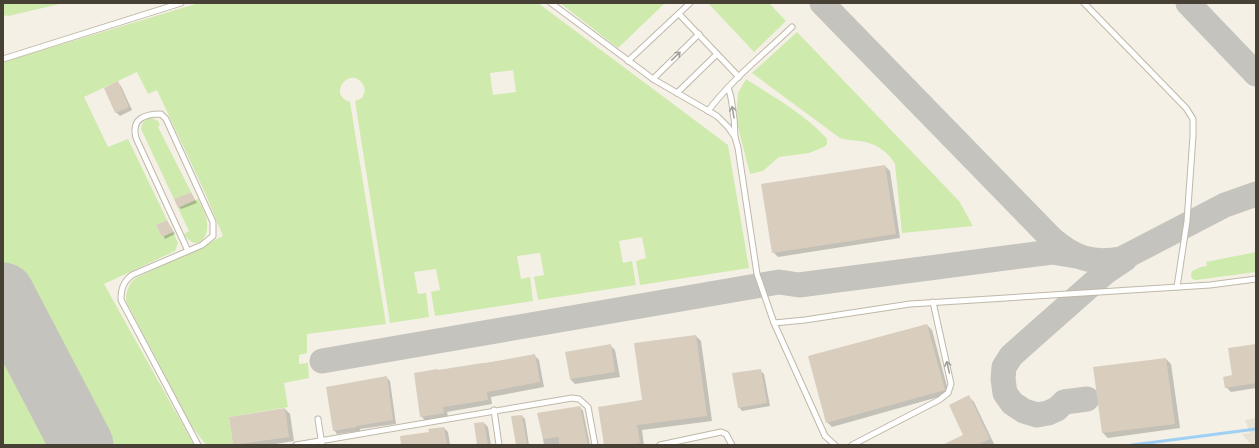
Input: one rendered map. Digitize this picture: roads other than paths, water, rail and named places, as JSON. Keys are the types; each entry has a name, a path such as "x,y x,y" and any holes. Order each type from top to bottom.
{"lane":[{"path":"3,59 181,3"},
{"path":"551,3 652,79 708,111 722,121 735,137"},
{"path":"628,61 690,3"},
{"path":"1084,3 1186,108 1192,119 1193,136 1187,221 1177,287"},
{"path":"679,14 739,77"},
{"path":"708,111 718,98 739,77 792,27"},
{"path":"652,79 699,34"},
{"path":"677,93 717,54"},
{"path":"728,88 732,96 735,137 738,148 757,274 774,323 825,436 835,445"},
{"path":"188,251 134,131 135,124 141,118 152,114 161,114 166,119 213,222 213,236 202,245 188,251 132,275 124,283 121,291 121,300 198,445"},
{"path":"774,323 834,316 877,308 933,302 1210,285 1256,279"},
{"path":"852,445 939,400 948,393 951,384 933,302"},
{"path":"296,445 322,443 494,410 572,398 579,399 588,407 594,445"},
{"path":"494,410 499,445"},
{"path":"318,419 322,443"},
{"path":"660,445 721,432 726,434 732,445"}],"waterway":[{"path":"1132,445 1256,429"}]}
